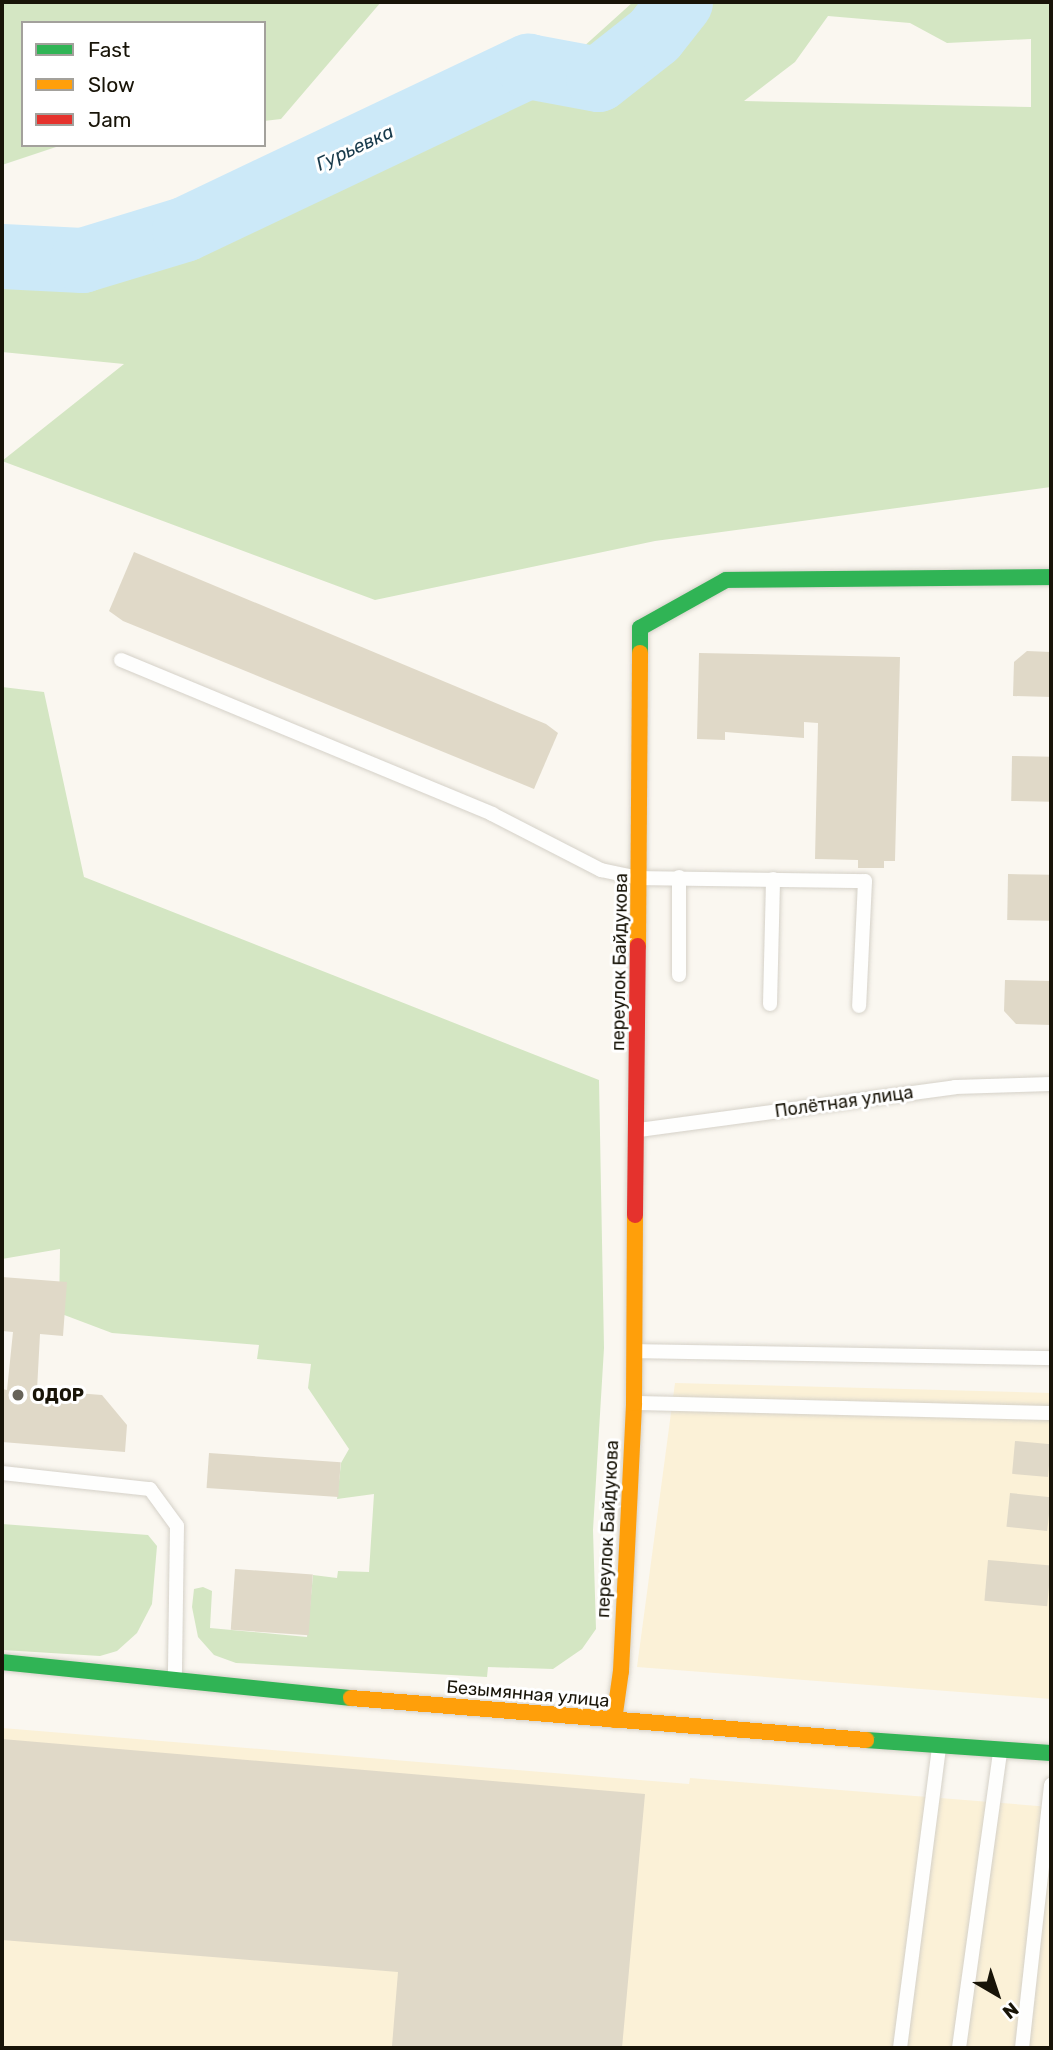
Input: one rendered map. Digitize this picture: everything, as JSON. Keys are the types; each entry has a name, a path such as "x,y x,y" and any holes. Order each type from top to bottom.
{"street":[{"name":"переулок Байдукова","path":"614,1720 621,1671 634,1403 640,878 639,628 726,580 1051,577"},
{"name":"Безымянная улица","path":"2,1662 614,1720 1051,1753"}],"lane":[{"path":"121,660 492,814 601,870 640,878 865,881 859,1006"},
{"path":"679,877 679,975"},
{"path":"770,1004 772,879"},
{"name":"Полётная улица","path":"637,1130 955,1087 1051,1084"},
{"path":"635,1351 1051,1358"},
{"path":"634,1403 1051,1413"},
{"path":"2,1472 150,1489 177,1526 175,1678"},
{"path":"900,2048 939,1746"},
{"path":"959,2048 1000,1751"},
{"path":"1022,2048 1051,1785"}],"shaded area":[{"path":"675,1383 1051,1393 1051,1699 637,1667"},
{"path":"2,1728 689,1784 690,1778 1051,1807 1051,2048 2,2048"}],"green space":[{"path":"2,2 381,2 281,119 266,121 266,21 21,21 21,147 56,147 2,165"},
{"path":"633,2 1051,2 1051,487 655,541 375,600 2,461 124,364 2,352 2,241 67,250 232,194 265,164 378,106 520,58 561,67","holes":["828,16 910,23 947,43 1031,39 1031,107 744,101 795,62"]},
{"path":"2,687 44,692 84,877 599,1080 604,1348 593,1530 596,1629 582,1649 553,1669 488,1667 487,1677 236,1663 214,1655 198,1637 192,1607 194,1589 203,1587 212,1591 210,1628 307,1637 313,1575 337,1578 338,1571 369,1572 374,1494 337,1499 341,1463 349,1449 308,1388 311,1364 257,1359 259,1345 112,1333 59,1313 60,1249 2,1259"},
{"path":"2,1524 148,1535 157,1546 152,1604 137,1633 117,1651 100,1656 2,1650"}],"building":[{"path":"134,552 546,724 558,733 534,789 123,621 109,611"},
{"path":"1027,651 1051,652 1051,697 1013,696 1014,662"},
{"path":"699,653 900,657 895,861 884,861 884,868 858,868 858,860 815,859 818,723 804,722 804,738 725,732 725,740 697,739"},
{"path":"1012,756 1051,757 1050,802 1011,801"},
{"path":"1008,874 1051,875 1050,921 1007,920"},
{"path":"1005,980 1051,981 1051,1025 1016,1024 1004,1011"},
{"path":"2,1277 67,1282 63,1336 40,1334 37,1390 102,1395 127,1425 125,1452 2,1442 2,1389 7,1390 13,1332 2,1331"},
{"path":"1015,1441 1051,1444 1048,1477 1012,1474"},
{"path":"209,1453 341,1462 338,1497 207,1488"},
{"path":"1010,1493 1051,1497 1047,1531 1006,1527"},
{"path":"988,1560 1051,1565 1047,1606 984,1601"},
{"path":"235,1569 313,1574 309,1635 231,1630"},
{"path":"2,1739 645,1794 622,2048 392,2046 398,1972 2,1940"}],"waterway":[{"name":"Гурьевка","path":"2,256 82,260 184,229 528,66 598,79 654,35 680,2"}],"traffic: fast":[{"path":"640,653 640,628 726,580 1051,577"},
{"path":"2,1662 351,1698"},
{"path":"866,1740 1051,1753"}],"traffic: slow":[{"path":"638,946 640,653"},
{"path":"614,1720 621,1671 634,1403 635,1215"},
{"path":"351,1698 866,1740"}],"traffic: jam":[{"path":"635,1215 638,946"}],"place":[{"name":"ОДОР","path":"18,1395"}]}
